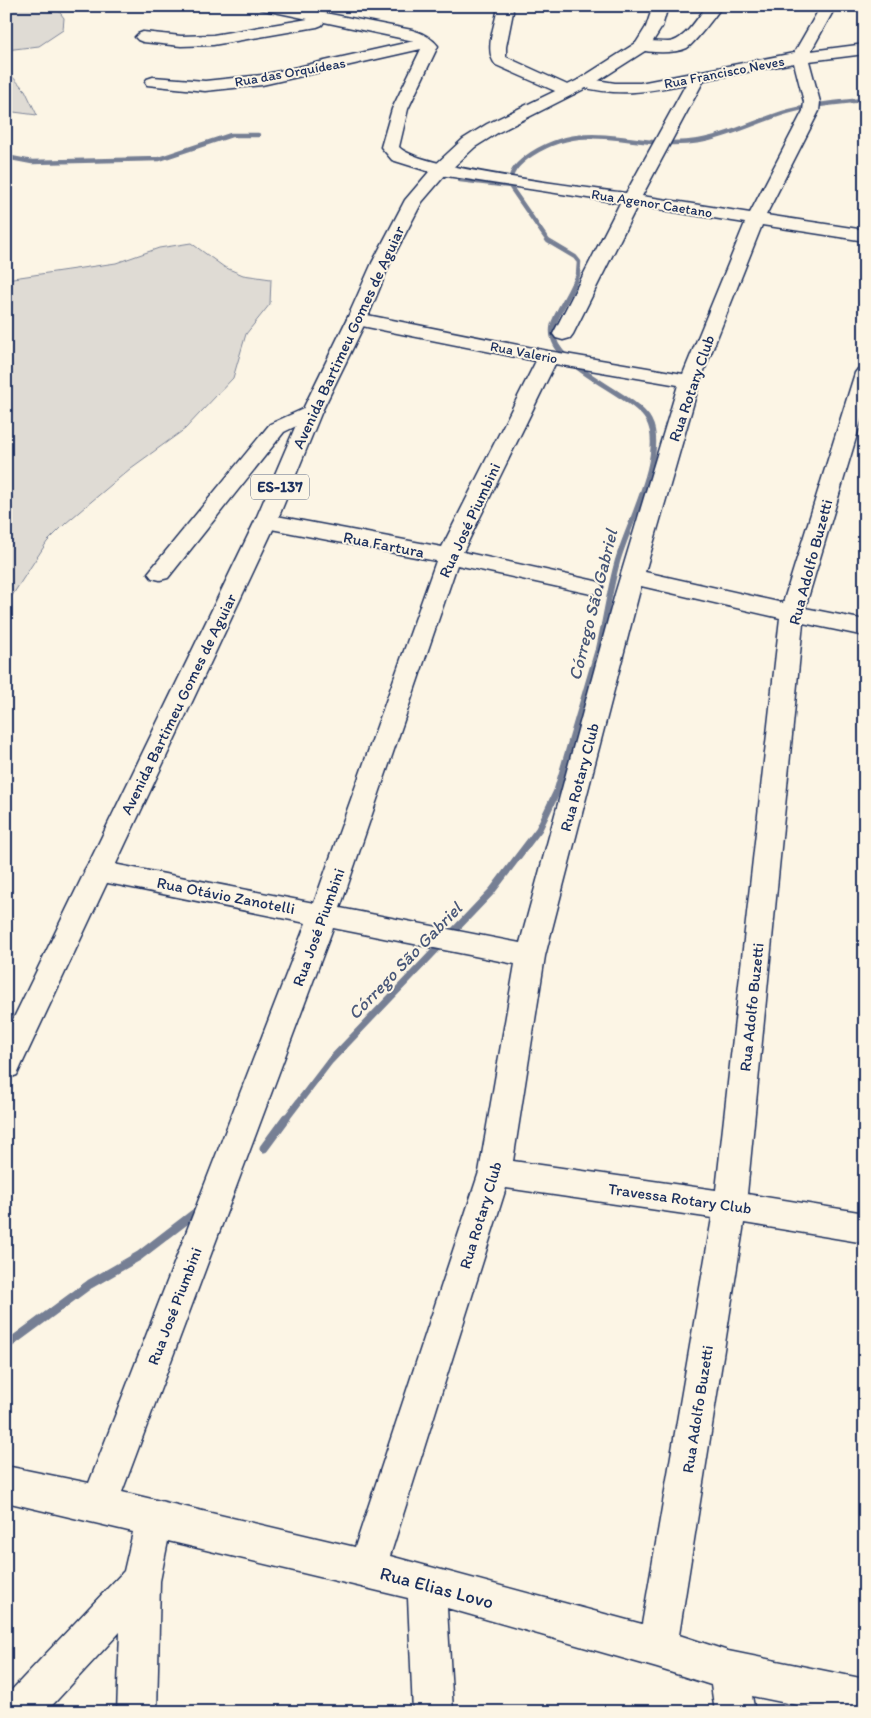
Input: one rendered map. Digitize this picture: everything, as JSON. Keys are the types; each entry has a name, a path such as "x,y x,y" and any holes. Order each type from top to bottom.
{"street":[{"path":"265,6 328,20 412,35 426,43"},
{"name":"Rua Francisco Neves","path":"504,6 505,12 498,47 498,58 502,62 526,73 576,87 630,89 800,57 865,49"},
{"name":"Avenida Bartimeu Gomes de Aguiar","path":"6,1066 266,521 312,412 358,319 381,263 414,200 440,170 469,143 493,128 576,87 642,46 654,27 661,6"},
{"path":"642,46 670,47 683,44 715,6"},
{"path":"800,57 829,6"},
{"path":"143,38 181,41 214,40 328,20"},
{"name":"Rua das Orquídeas","path":"153,82 205,86 262,80 426,43"},
{"name":"Rua Agenor Caetano","path":"426,43 430,46 430,50 400,109 390,146 398,156 440,170 865,236"},
{"name":"Rua Rotary Club","path":"367,1569 495,1172 531,956 632,576 690,381 755,220 812,107 800,57"},
{"path":"563,334 631,200 698,77"},
{"name":"Rua Valerio","path":"358,319 690,381"},
{"name":"Rua José Piumbini","path":"99,1504 324,914 449,556 560,358"},
{"name":"Rua Adolfo Buzetti","path":"657,1648 730,1206 792,613 865,373"},
{"path":"160,573 277,428 312,412"},
{"name":"Rua Fartura","path":"266,521 449,556 591,587"},
{"path":"632,576 865,628"},
{"name":"Rua Otávio Zanotelli","path":"98,871 427,934 531,956"},
{"name":"Travessa Rotary Club","path":"495,1172 730,1206 865,1228"},
{"name":"Rua Elias Lovo","path":"6,1484 99,1504 154,1519 426,1583 657,1648 728,1672 865,1699"},
{"path":"137,1712 141,1581 154,1519"},
{"path":"19,1712 141,1581"},
{"path":"426,1583 433,1712"},
{"path":"728,1672 735,1712"}],"shaded area":[{"path":"6,6 55,6 64,18 63,30 39,46 6,50"},
{"path":"6,70 25,90 37,115 6,111"},
{"path":"191,243 224,267 243,275 271,279 270,304 246,334 233,378 185,429 131,468 66,523 47,542 6,605 6,279 116,263 159,248"}],"waterway":[{"name":"Córrego São Gabriel","path":"510,186 514,170 526,158 548,145 570,138 590,136 675,143 699,141 720,136 793,110 824,104 865,100"},
{"path":"6,157 32,162 159,159 231,135 258,135"},
{"path":"460,180 510,186"},
{"name":"Córrego São Gabriel","path":"510,186 548,241 575,257 579,262 578,275 573,286"},
{"name":"Córrego São Gabriel","path":"573,285 553,326 554,340 563,354 576,366 640,410 649,421 653,435 653,453 649,472 617,563 598,652"},
{"name":"Córrego São Gabriel","path":"285,1120 330,1061 492,891 539,829 557,791 598,651"},
{"name":"Córrego São Gabriel","path":"264,1148 286,1118"},
{"name":"Córrego São Gabriel","path":"6,1346 90,1284 139,1256 195,1213"}]}
